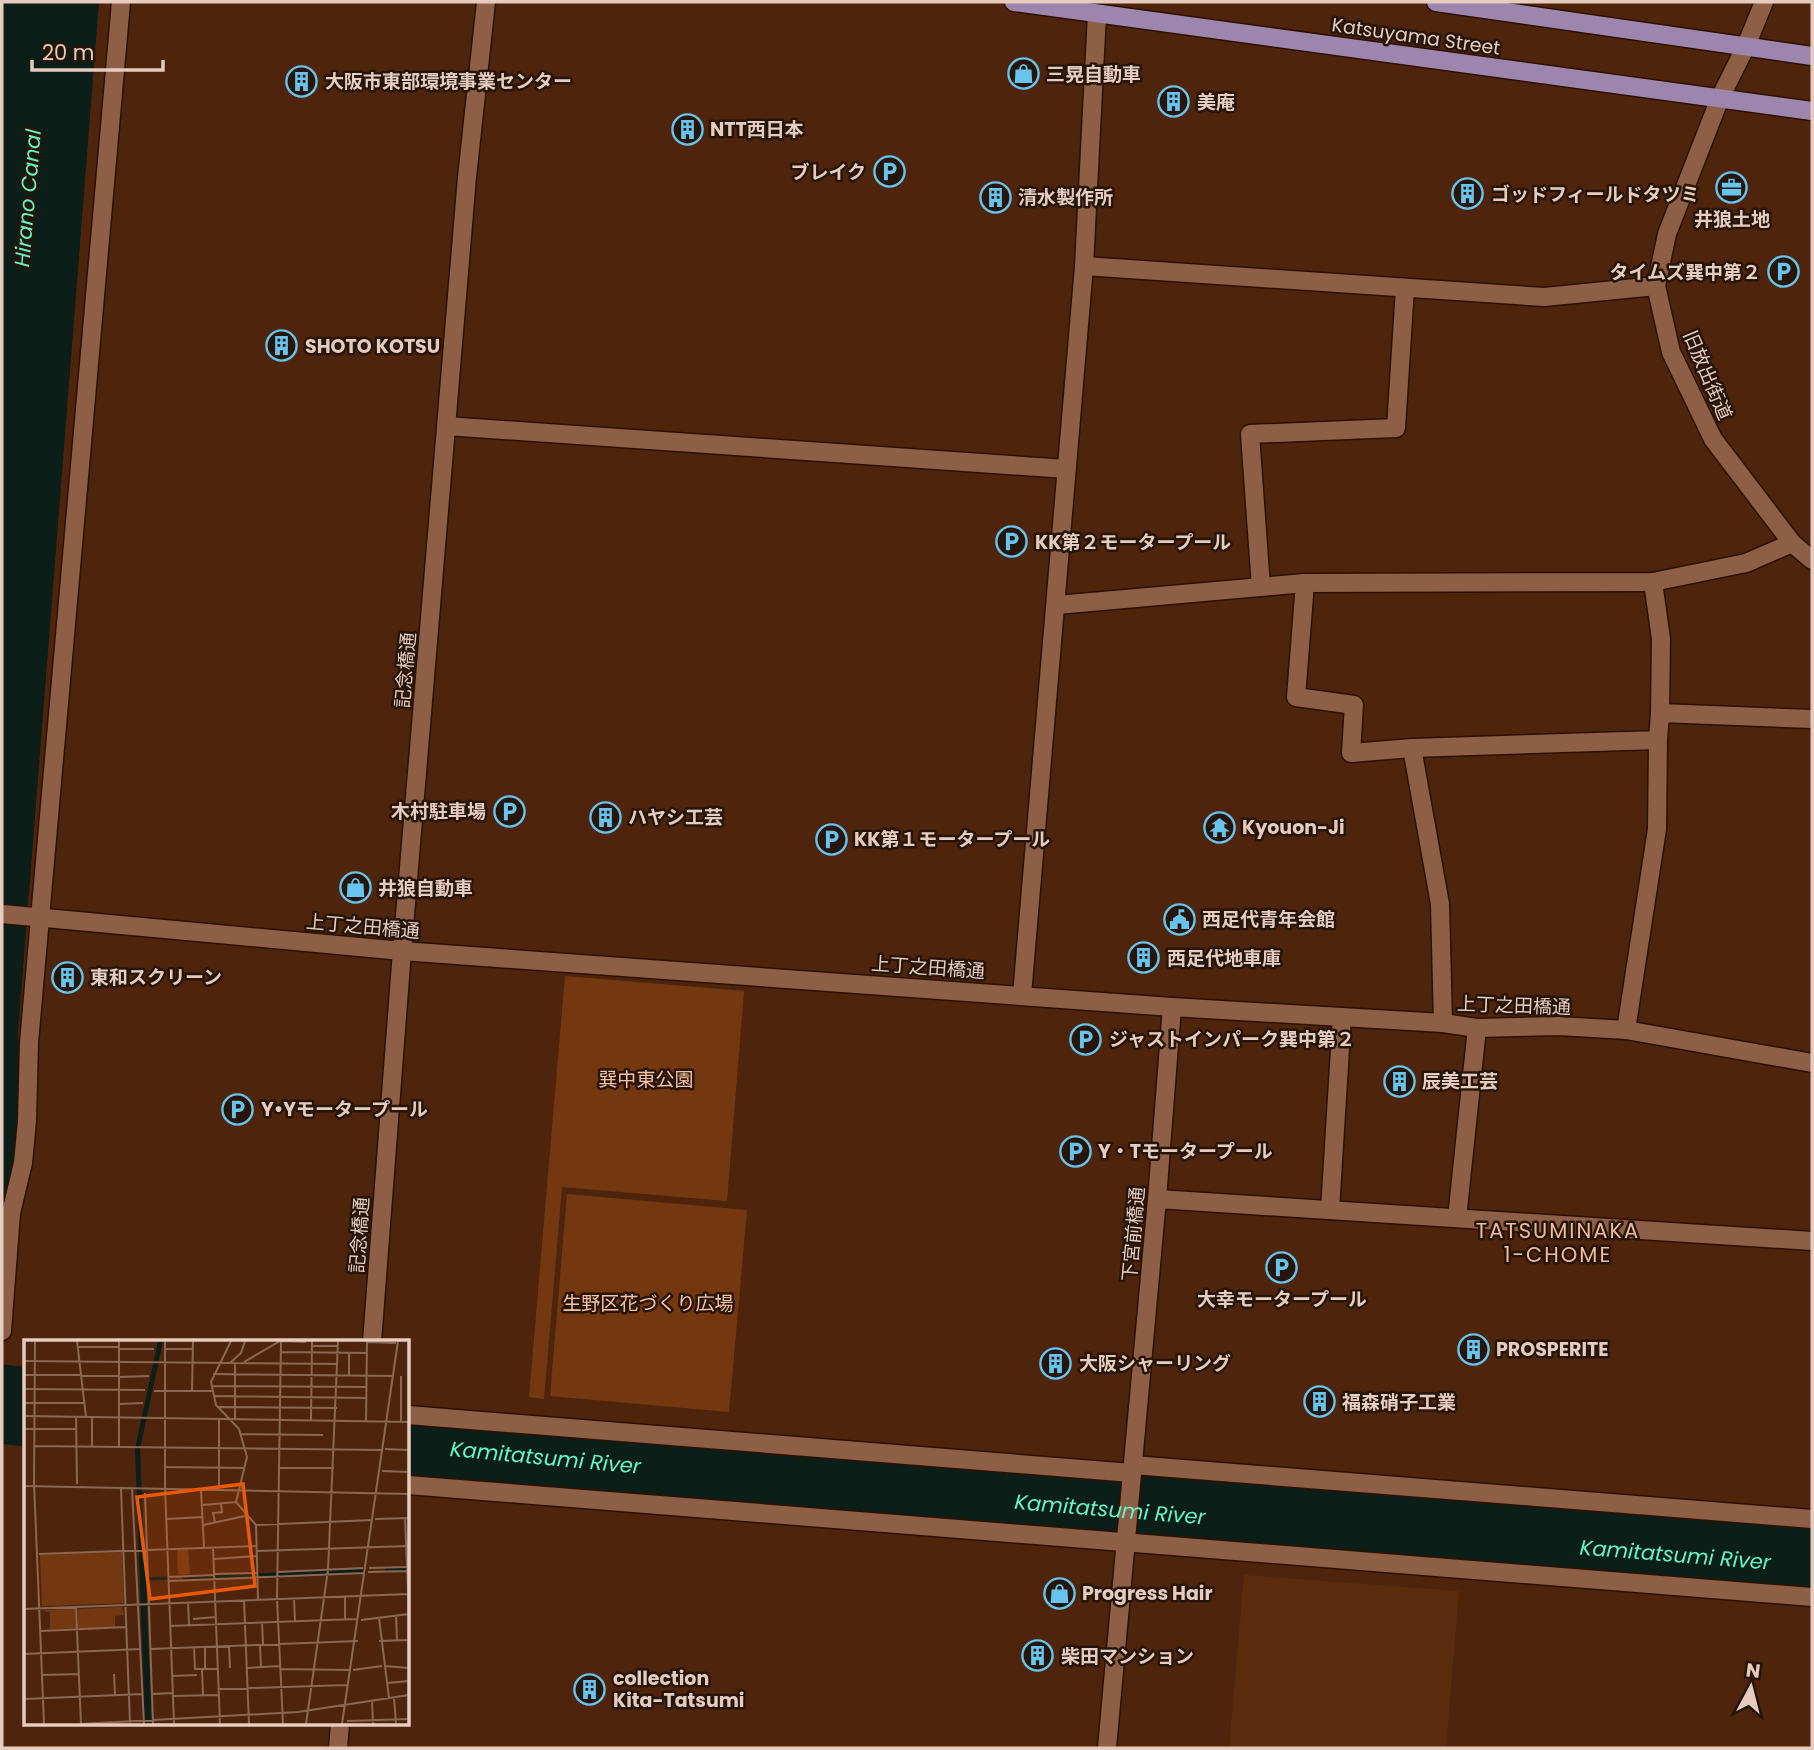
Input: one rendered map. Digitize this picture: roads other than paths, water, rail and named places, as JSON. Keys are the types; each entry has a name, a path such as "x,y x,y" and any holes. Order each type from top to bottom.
{"main road":[{"name":"Katsuyama Street","path":"1014,2 1812,111"},
{"name":"Katsuyama Street","path":"1436,2 1812,56"}],"street":[{"path":"2,1331 11,1213 23,1163 27,1121 36,917 121,2"},
{"name":"記念橋通","path":"372,1340 467,177 486,2"},
{"path":"1746,46 1764,2"},
{"path":"1021,995 1057,605 1084,266 1097,14"},
{"name":"旧放出街道","path":"1746,46 1720,98 1667,234 1656,286 1671,352 1713,439 1792,543 1812,560"},
{"path":"1084,266 1544,297 1656,286"},
{"path":"1261,587 1250,434 1396,428 1405,288"},
{"path":"446,426 1067,469"},
{"path":"1057,605 1306,583 1653,582 1746,563 1792,543"},
{"path":"1626,1030 1657,829 1661,639 1653,582"},
{"path":"1306,583 1296,697 1354,705 1351,753 1412,748 1658,740"},
{"path":"1660,713 1812,719"},
{"path":"1412,748 1440,904 1443,1023"},
{"name":"上丁之田橋通","path":"2,914 402,951 1172,1007 1443,1023 1477,1028 1559,1026 1626,1030 1812,1063"},
{"name":"下宮前橋通","path":"1126,1539 1172,1007"},
{"path":"1329,1210 1342,1017"},
{"path":"1457,1218 1477,1028"},
{"path":"1157,1199 1812,1241"},
{"path":"410,1415 1132,1474 1812,1519"},
{"path":"410,1485 1126,1539 1812,1597"},
{"path":"1107,1748 1126,1539"},
{"path":"338,1748 340,1726"}],"water":[{"name":"Hirano Canal","path":"2,2 99,2 18,1033 22,1111 2,1249"}],"waterway":[{"name":"Kamitatsumi River","path":"2,1404 24,1407"},
{"name":"Kamitatsumi River","path":"410,1445 1049,1505 1812,1566"}],"place":[{"name":"三晃自動車","path":"1023,74"},
{"name":"大阪市東部環境事業センター","path":"302,81"},
{"name":"美庵","path":"1174,102"},
{"name":"NTT西日本","path":"687,129"},
{"name":"ブレイク","path":"889,172"},
{"name":"井狼土地","path":"1732,188"},
{"name":"ゴッドフィールドタツミ","path":"1468,194"},
{"name":"清水製作所","path":"995,197"},
{"name":"タイムズ巽中第２","path":"1784,272"},
{"name":"SHOTO KOTSU","path":"282,346"},
{"name":"KK第２モータープール","path":"1012,542"},
{"name":"木村駐車場","path":"509,811"},
{"name":"ハヤシ工芸","path":"605,817"},
{"name":"Kyouon-Ji","path":"1219,827"},
{"name":"KK第１モータープール","path":"831,839"},
{"name":"井狼自動車","path":"355,888"},
{"name":"西足代青年会館","path":"1179,919"},
{"name":"西足代地車庫","path":"1144,958"},
{"name":"東和スクリーン","path":"67,977"},
{"name":"ジャストインパーク巽中第２","path":"1086,1039"},
{"name":"辰美工芸","path":"1399,1081"},
{"name":"Y•Yモータープール","path":"238,1109"},
{"name":"Y・Tモータープール","path":"1075,1151"},
{"name":"大幸モータープール","path":"1282,1268"},
{"name":"PROSPERITE","path":"1473,1349"},
{"name":"大阪シャーリング","path":"1056,1363"},
{"name":"福森硝子工業","path":"1319,1402"},
{"name":"Progress Hair","path":"1059,1593"},
{"name":"柴田マンション","path":"1038,1656"},
{"name":"collection Kita-Tatsumi","path":"590,1689"}],"district":[{"name":"TATSUMINAKA 1-CHOME","path":"1558,1243"}],"park label":[{"name":"巽中東公園","path":"646,1079"},
{"name":"生野区花づくり広場","path":"648,1303"}]}
